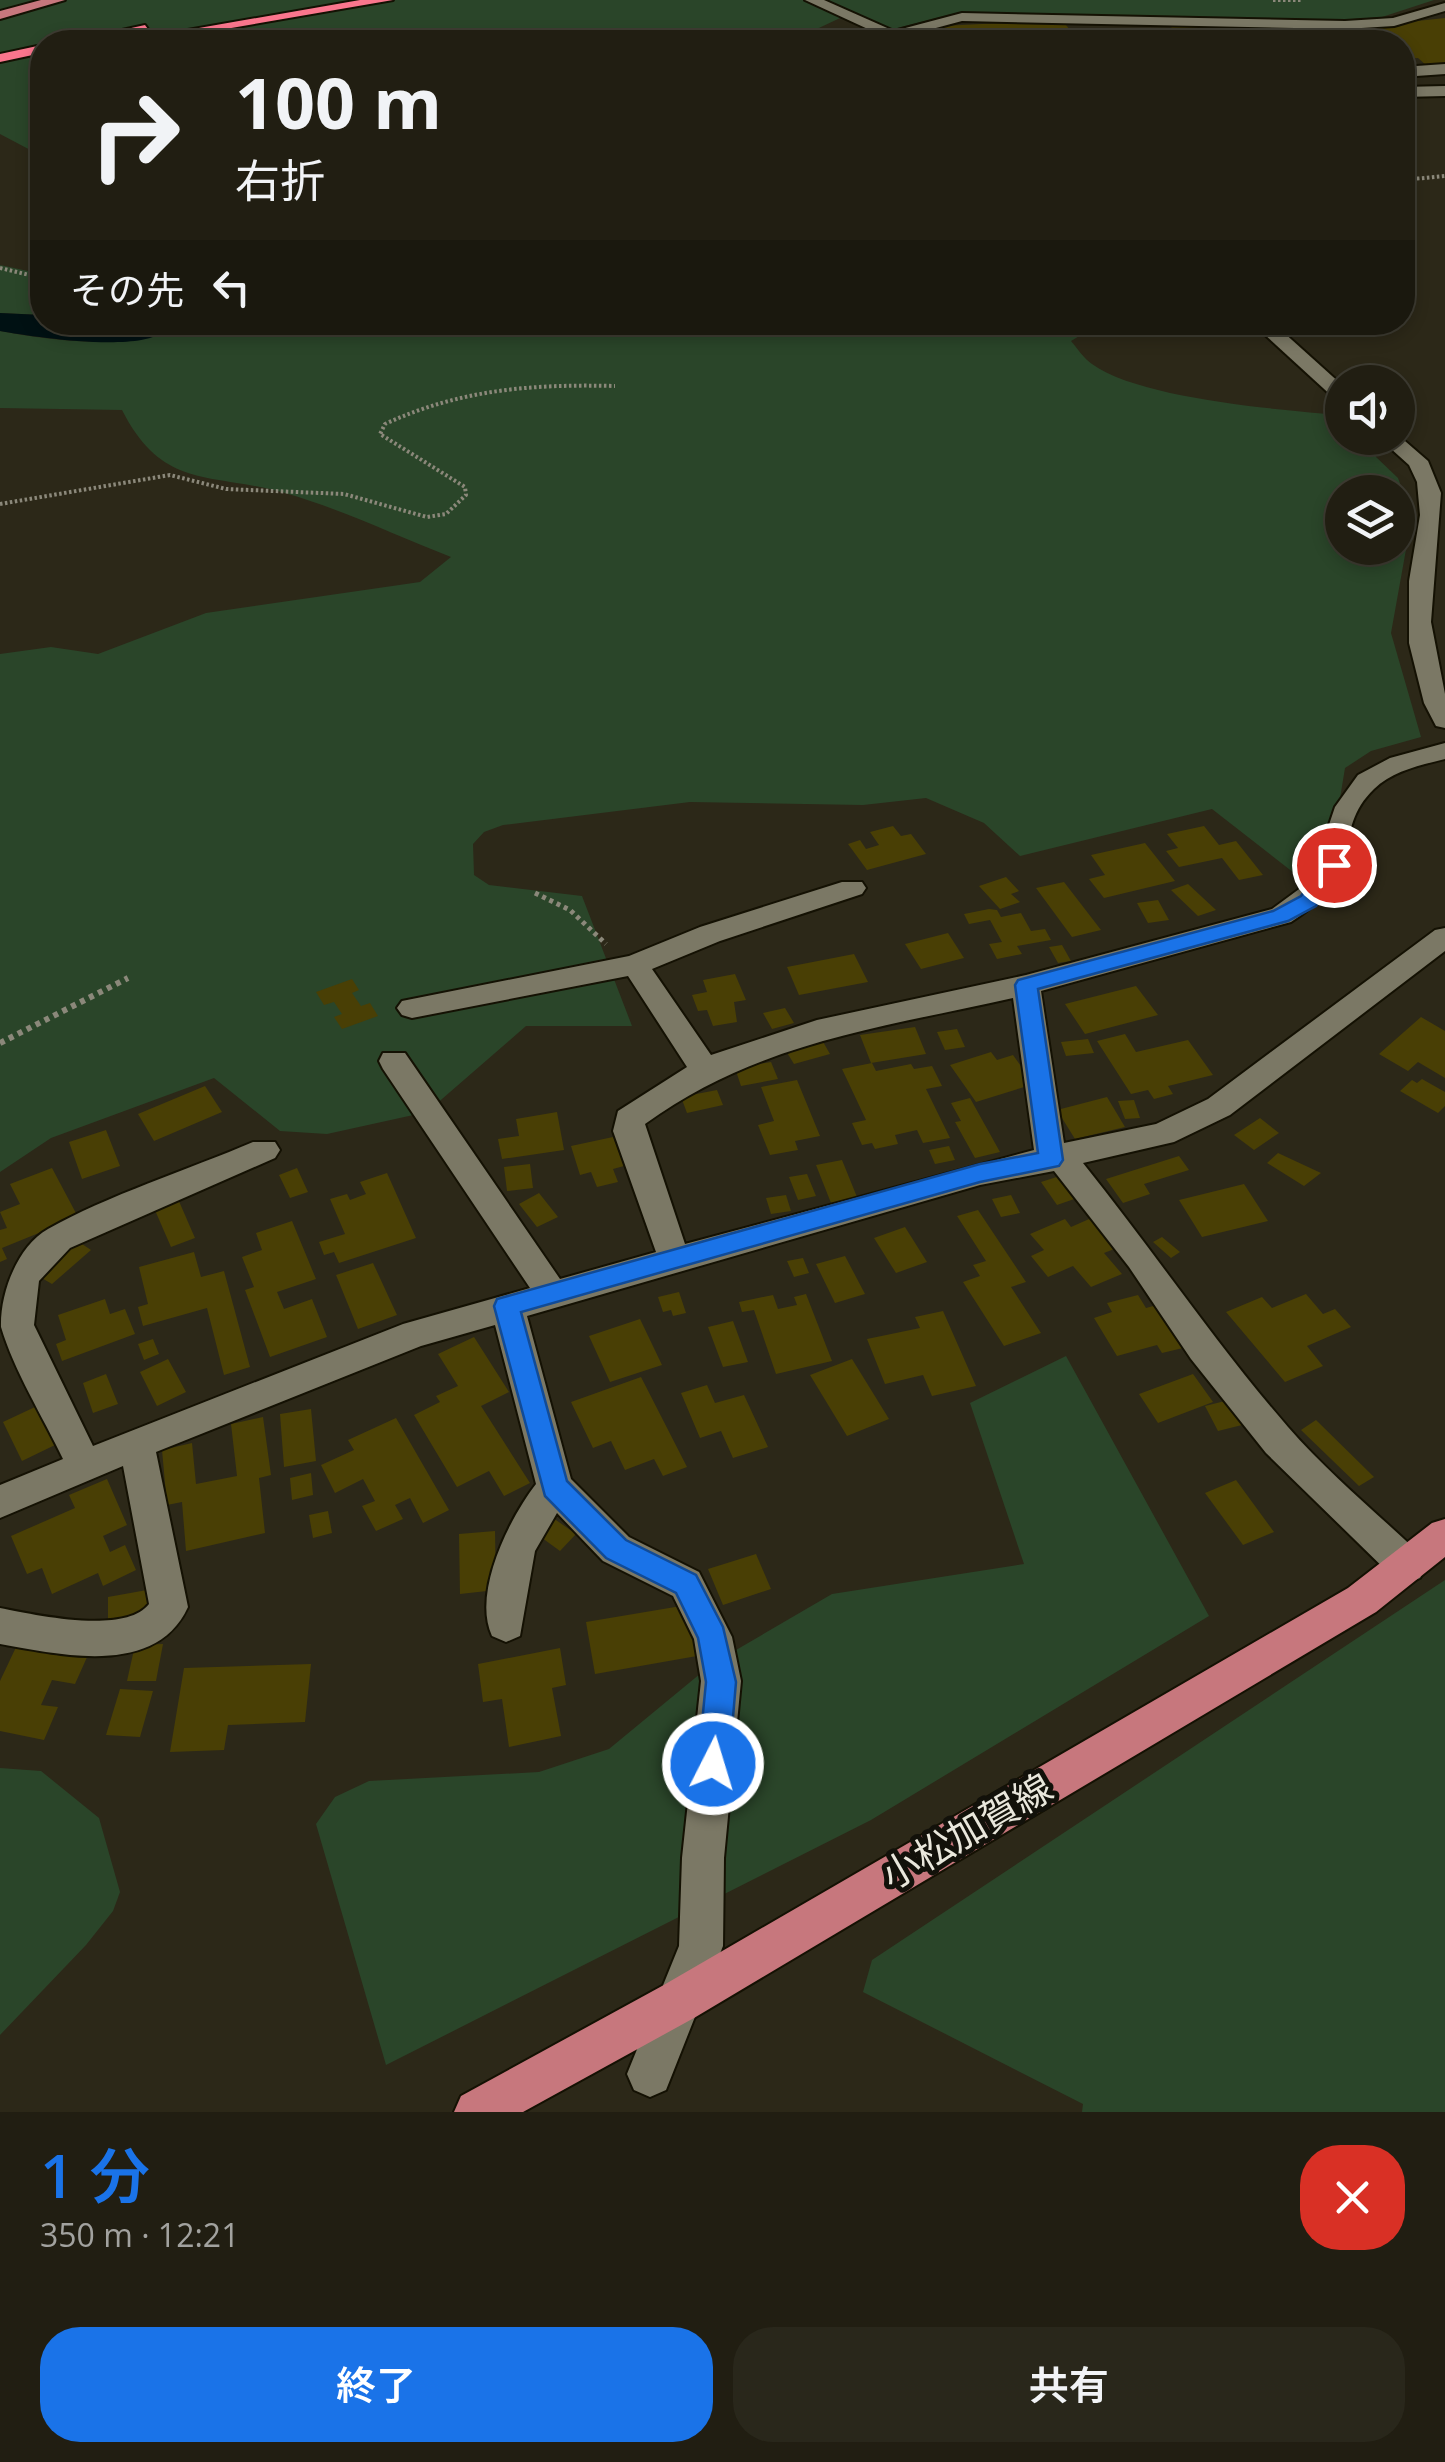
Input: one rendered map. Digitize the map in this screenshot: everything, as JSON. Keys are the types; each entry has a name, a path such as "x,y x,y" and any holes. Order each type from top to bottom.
{"highway":[{"path":"145,30 324,0"},
{"path":"200,30 386,0"},
{"path":"0,58 30,52"},
{"path":"0,68 30,62"}],"main road":[{"path":"0,15 58,0"},
{"name":"小松加賀線","path":"477,2112 678,2002 1362,1600 1445,1535"}],"street":[{"path":"816,1 880,30"},
{"path":"916,30 928,23 962,18 1344,25 1394,22 1445,7"},
{"path":"1415,71 1445,69"},
{"path":"1415,92 1445,91"},
{"path":"1275,335 1325,380"},
{"path":"1409,455 1422,466 1435,504 1422,565 1420,629 1428,692 1445,721"},
{"path":"674,1258 629,1131 629,1118 706,1070 786,1036 1026,985 1281,916 1309,901 1328,878 1360,786 1388,770 1445,751"},
{"path":"412,1008 625,967 710,934 852,888"},
{"path":"0,1502 84,1464 415,1334 980,1173 1163,1134 1219,1107 1445,936"},
{"path":"625,967 706,1070"},
{"path":"1026,985 1056,1159 1141,1258 1203,1350 1279,1442 1408,1566"},
{"path":"394,1061 551,1293"},
{"path":"84,1464 17,1325 14,1301 19,1282 58,1240 264,1150"},
{"path":"506,1306 555,1487 616,1549 686,1584 713,1637 721,1682 703,1858 701,1946 650,2074"},
{"path":"0,1626 108,1636 146,1631 159,1623 169,1607 136,1443"},
{"path":"506,1624 515,1544 555,1487"}],"path":[{"path":"1273,0 1301,0"},
{"path":"1415,179 1445,176"},
{"path":"0,268 30,275"},
{"path":"0,504 170,475 226,489 344,494 409,514 446,514 459,506 465,487 380,434 385,424 444,400 510,384 615,386"},
{"path":"536,893 590,926 625,967"},
{"path":"0,1044 128,978"}],"green space":[{"path":"0,0 1434,0 1382,17 1309,22 952,14 890,30 853,12 815,30 30,30 30,150 0,134"},
{"path":"0,265 30,271 30,314 0,313"},
{"path":"0,331 61,340 125,340 151,335 1081,335 1071,341 1089,362 1143,386 1212,401 1325,414 1325,455 1376,455 1395,475 1325,475 1325,565 1403,565 1391,633 1421,737 1371,751 1345,768 1330,859 1318,870 1294,873 1212,809 1020,856 984,823 926,798 863,805 690,802 503,825 484,832 473,844 474,875 489,885 582,896 632,1026 526,1026 427,1112 327,1134 280,1131 214,1078 51,1138 0,1172 0,654 51,647 98,654 206,613 420,582 451,557 306,499 212,479 172,466 154,454 122,410 0,408"},
{"path":"1066,1356 1209,1616 871,1820 386,2065 316,1824 335,1797 369,1781 539,1772 609,1749 712,1664 832,1594 1024,1564 970,1403"},
{"path":"1445,1580 1445,2112 1082,2112 1083,2104 863,1992 872,1960"},
{"path":"0,1768 41,1771 99,1818 120,1892 113,1911 86,1945 0,2035"}],"shaded area":[{"path":"0,313 30,314 30,335 157,335 133,341 85,342 36,337 0,331"}],"building":[{"path":"1445,18 1445,63 1426,65 1415,58 1415,30 1333,30"},
{"path":"1062,20 1070,30 944,30 941,26"},
{"path":"1230,22 1236,29 1261,30 1174,30 1170,26"},
{"path":"893,826 901,836 911,834 926,854 867,870 848,844 860,840 866,849 879,845 870,832"},
{"path":"1204,826 1219,845 1236,841 1263,875 1239,880 1222,858 1179,867 1166,851 1178,848 1167,834"},
{"path":"1145,843 1175,881 1104,898 1089,879 1105,875 1091,855"},
{"path":"1006,877 1019,891 1011,894 1020,902 1000,909 979,886"},
{"path":"1064,882 1101,930 1072,937 1036,888"},
{"path":"1188,884 1216,910 1198,916 1171,890"},
{"path":"1158,900 1169,920 1148,923 1137,903"},
{"path":"997,910 1001,917 1021,913 1031,931 1045,929 1051,940 1017,946 1022,954 997,959 989,944 1002,942 990,920 969,924 964,914"},
{"path":"948,933 964,958 921,969 905,944"},
{"path":"1062,945 1071,961 1058,963 1049,947"},
{"path":"854,954 868,982 799,995 787,967"},
{"path":"735,974 746,1000 734,1002 737,1022 713,1026 707,1010 698,1011 692,995 707,992 703,980"},
{"path":"352,979 359,990 352,993 361,1006 370,1003 378,1016 342,1029 334,1017 342,1014 334,1002 324,1005 316,992"},
{"path":"1136,986 1158,1015 1085,1034 1065,1004"},
{"path":"785,1008 794,1023 772,1029 763,1013"},
{"path":"1421,1017 1445,1031 1445,1078 1418,1062 1408,1071 1379,1054"},
{"path":"915,1027 926,1054 871,1063 860,1035"},
{"path":"957,1029 965,1047 945,1050 937,1032"},
{"path":"1125,1034 1136,1052 1188,1040 1213,1075 1168,1086 1173,1094 1154,1099 1148,1090 1131,1094 1097,1041"},
{"path":"1088,1039 1094,1053 1066,1056 1061,1042"},
{"path":"822,1040 830,1054 794,1064 786,1051"},
{"path":"991,1052 997,1060 1013,1055 1034,1084 976,1102 950,1065"},
{"path":"771,1062 778,1079 741,1086 735,1068"},
{"path":"872,1063 876,1071 911,1064 914,1069 932,1066 942,1086 926,1089 950,1138 923,1143 917,1130 895,1135 898,1144 875,1149 872,1143 862,1145 852,1123 866,1120 842,1069"},
{"path":"1422,1079 1445,1092 1445,1106 1438,1113 1400,1091 1412,1080 1417,1083"},
{"path":"797,1080 820,1136 795,1141 798,1150 770,1155 758,1125 774,1121 761,1087"},
{"path":"205,1086 222,1112 154,1141 138,1114"},
{"path":"717,1090 723,1105 687,1113 681,1097"},
{"path":"1107,1097 1125,1127 1075,1139 1057,1110"},
{"path":"970,1098 1000,1152 975,1158 955,1122 961,1121 951,1103"},
{"path":"1134,1100 1140,1118 1125,1119 1118,1101"},
{"path":"557,1112 564,1150 502,1159 498,1139 519,1136 516,1119"},
{"path":"1260,1118 1279,1133 1254,1150 1234,1135"},
{"path":"106,1130 120,1166 82,1179 69,1142"},
{"path":"613,1137 624,1166 613,1169 618,1182 597,1187 591,1172 580,1175 571,1146"},
{"path":"949,1146 955,1160 935,1164 929,1150"},
{"path":"1278,1153 1321,1173 1304,1186 1267,1163"},
{"path":"1179,1156 1189,1170 1144,1184 1150,1194 1123,1203 1106,1179"},
{"path":"842,1160 857,1197 831,1203 816,1165"},
{"path":"530,1164 533,1188 507,1191 504,1167"},
{"path":"52,1168 78,1217 2,1248 7,1259 0,1262 0,1230 7,1228 0,1212 20,1204 10,1184"},
{"path":"297,1168 308,1192 290,1198 279,1175"},
{"path":"387,1173 416,1238 339,1263 334,1252 324,1255 319,1242 345,1234 330,1199 347,1194 350,1200 366,1194 360,1182"},
{"path":"807,1174 816,1196 798,1200 789,1177"},
{"path":"1066,1174 1083,1196 1057,1205 1041,1182"},
{"path":"1244,1184 1268,1221 1202,1237 1179,1200"},
{"path":"539,1193 558,1217 537,1227 519,1204"},
{"path":"786,1195 791,1211 771,1214 766,1198"},
{"path":"1011,1195 1020,1213 1001,1217 992,1199"},
{"path":"178,1199 195,1238 171,1247 154,1208"},
{"path":"978,1210 1026,1282 1011,1287 1041,1333 1004,1346 963,1282 980,1276 973,1265 986,1261 957,1216"},
{"path":"1096,1216 1122,1246 1104,1253 1122,1274 1091,1287 1073,1266 1048,1277 1031,1256 1044,1250 1030,1234 1065,1219 1071,1227"},
{"path":"292,1221 316,1279 277,1292 284,1309 312,1299 327,1337 270,1357 245,1290 254,1287 242,1257 262,1250 256,1233"},
{"path":"905,1227 927,1262 896,1273 874,1238"},
{"path":"1162,1237 1180,1252 1171,1258 1153,1242"},
{"path":"79,1242 91,1250 52,1284 40,1277"},
{"path":"194,1252 201,1277 224,1271 250,1367 224,1375 207,1308 143,1326 138,1307 148,1304 139,1267"},
{"path":"845,1256 865,1294 835,1303 816,1264"},
{"path":"803,1258 809,1273 794,1277 787,1261"},
{"path":"373,1263 397,1315 358,1329 336,1275"},
{"path":"679,1292 686,1313 673,1316 671,1310 663,1312 658,1297"},
{"path":"806,1294 832,1361 776,1374 754,1310 742,1312 739,1302 773,1295 778,1309 797,1305 794,1297"},
{"path":"1306,1294 1323,1314 1335,1309 1351,1327 1307,1346 1323,1366 1285,1382 1226,1312 1262,1297 1272,1308"},
{"path":"1138,1295 1146,1308 1157,1305 1183,1348 1162,1353 1157,1345 1117,1356 1094,1318 1112,1312 1107,1303"},
{"path":"105,1299 110,1314 125,1309 135,1334 62,1361 56,1344 66,1340 58,1315"},
{"path":"943,1311 976,1386 932,1396 923,1375 885,1384 867,1339 920,1328 915,1317"},
{"path":"640,1319 662,1365 610,1382 589,1336"},
{"path":"733,1321 748,1362 723,1367 708,1327"},
{"path":"474,1337 509,1392 481,1406 530,1483 504,1496 489,1471 457,1487 414,1415 440,1402 436,1396 458,1386 438,1354"},
{"path":"153,1339 159,1354 144,1360 138,1344"},
{"path":"168,1359 186,1392 157,1406 140,1372"},
{"path":"852,1359 889,1419 847,1436 810,1375"},
{"path":"106,1374 118,1404 93,1413 83,1383"},
{"path":"1193,1374 1213,1402 1158,1423 1139,1394"},
{"path":"641,1377 687,1467 663,1476 654,1459 625,1470 611,1441 593,1448 571,1402"},
{"path":"707,1385 715,1403 744,1395 768,1447 733,1458 721,1431 700,1438 681,1393"},
{"path":"1229,1400 1242,1425 1218,1431 1205,1406"},
{"path":"35,1407 55,1445 22,1461 3,1422"},
{"path":"311,1409 316,1461 284,1467 280,1414"},
{"path":"263,1417 271,1475 259,1478 265,1533 186,1551 182,1502 167,1505 162,1450 192,1443 196,1484 237,1476 231,1424"},
{"path":"396,1418 449,1510 423,1523 410,1498 395,1505 403,1519 376,1531 362,1506 375,1501 363,1479 335,1493 321,1465 354,1450 348,1440"},
{"path":"1316,1420 1374,1477 1359,1486 1301,1430"},
{"path":"311,1473 313,1495 292,1500 290,1478"},
{"path":"107,1479 127,1525 103,1536 110,1552 125,1545 136,1570 103,1586 98,1573 52,1594 42,1568 27,1574 11,1536 75,1508 69,1495"},
{"path":"1236,1480 1274,1532 1243,1545 1205,1493"},
{"path":"328,1511 332,1533 313,1538 309,1515"},
{"path":"553,1518 576,1534 560,1551 538,1535"},
{"path":"495,1531 496,1590 460,1594 459,1534"},
{"path":"756,1554 771,1589 723,1605 708,1569"},
{"path":"147,1590 147,1614 108,1621 108,1597"},
{"path":"687,1605 697,1656 595,1674 586,1622"},
{"path":"18,1643 88,1655 75,1684 52,1680 41,1705 58,1707 44,1740 0,1731 0,1681"},
{"path":"163,1644 156,1681 127,1681 135,1645"},
{"path":"560,1648 566,1685 552,1688 561,1736 509,1747 502,1699 483,1702 478,1664"},
{"path":"311,1664 305,1722 228,1725 224,1750 170,1752 184,1668"},
{"path":"120,1689 153,1691 140,1737 106,1735"}],"route":[{"path":"713,1764 721,1682 713,1637 686,1584 616,1549 581,1518 555,1487 506,1306 980,1173 1051,1160 1026,985 1281,916 1309,901 1334,865"}]}
